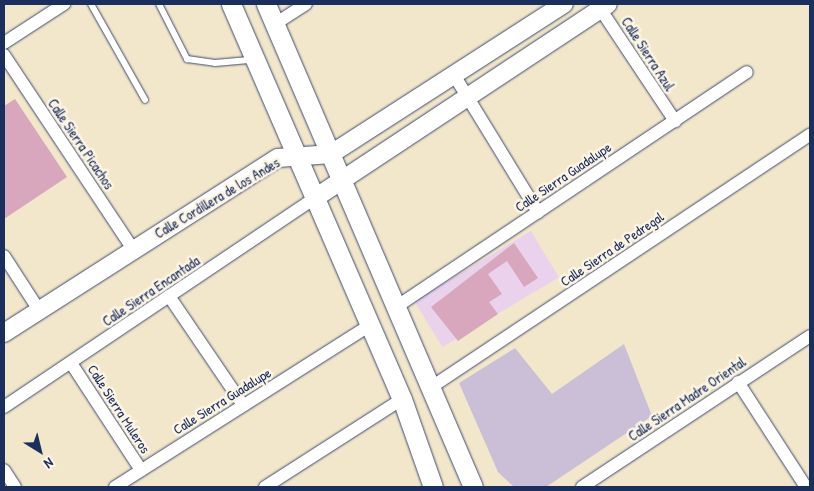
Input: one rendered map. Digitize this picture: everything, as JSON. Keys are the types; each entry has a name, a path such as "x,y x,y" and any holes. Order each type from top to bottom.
{"main road":[{"path":"231,4 300,158 315,198 402,399 433,487"},
{"path":"266,4 473,487"},
{"name":"Calle Cordillera de los Andes","path":"4,333 278,158 300,158 331,154 564,4"},
{"path":"315,198 602,5"}],"street":[{"path":"4,43 64,4"},
{"path":"275,24 306,4"},
{"name":"Calle Sierra Azul","path":"602,5 674,121"},
{"name":"Calle Sierra Picachos","path":"4,55 133,249"},
{"name":"Calle Sierra Guadalupe","path":"396,307 747,72"},
{"path":"454,75 538,212"},
{"name":"Calle Sierra de Pedregal","path":"430,388 810,135"},
{"name":"Calle Sierra Encantada","path":"4,407 315,198"},
{"path":"4,256 39,310"},
{"path":"169,296 243,405"},
{"name":"Calle Sierra Guadalupe","path":"115,487 370,325"},
{"name":"Calle Sierra Madre Oriental","path":"582,487 810,336"},
{"name":"Calle Sierra Muleros","path":"71,363 141,470"},
{"path":"738,382 806,487"},
{"path":"264,487 402,399"},
{"path":"4,470 15,487"}],"lane":[{"path":"91,4 145,100"},
{"path":"159,4 187,58 215,63 256,60"}],"shaded area":[{"path":"531,231 559,277 442,347 414,301"},
{"path":"624,344 652,416 546,487 514,487 498,472 459,383 515,348 552,394"}],"building":[{"path":"15,99 67,177 4,219 4,106"},
{"path":"514,243 538,278 524,287 507,261 488,274 502,294 489,302 498,314 458,341 431,307"}]}
